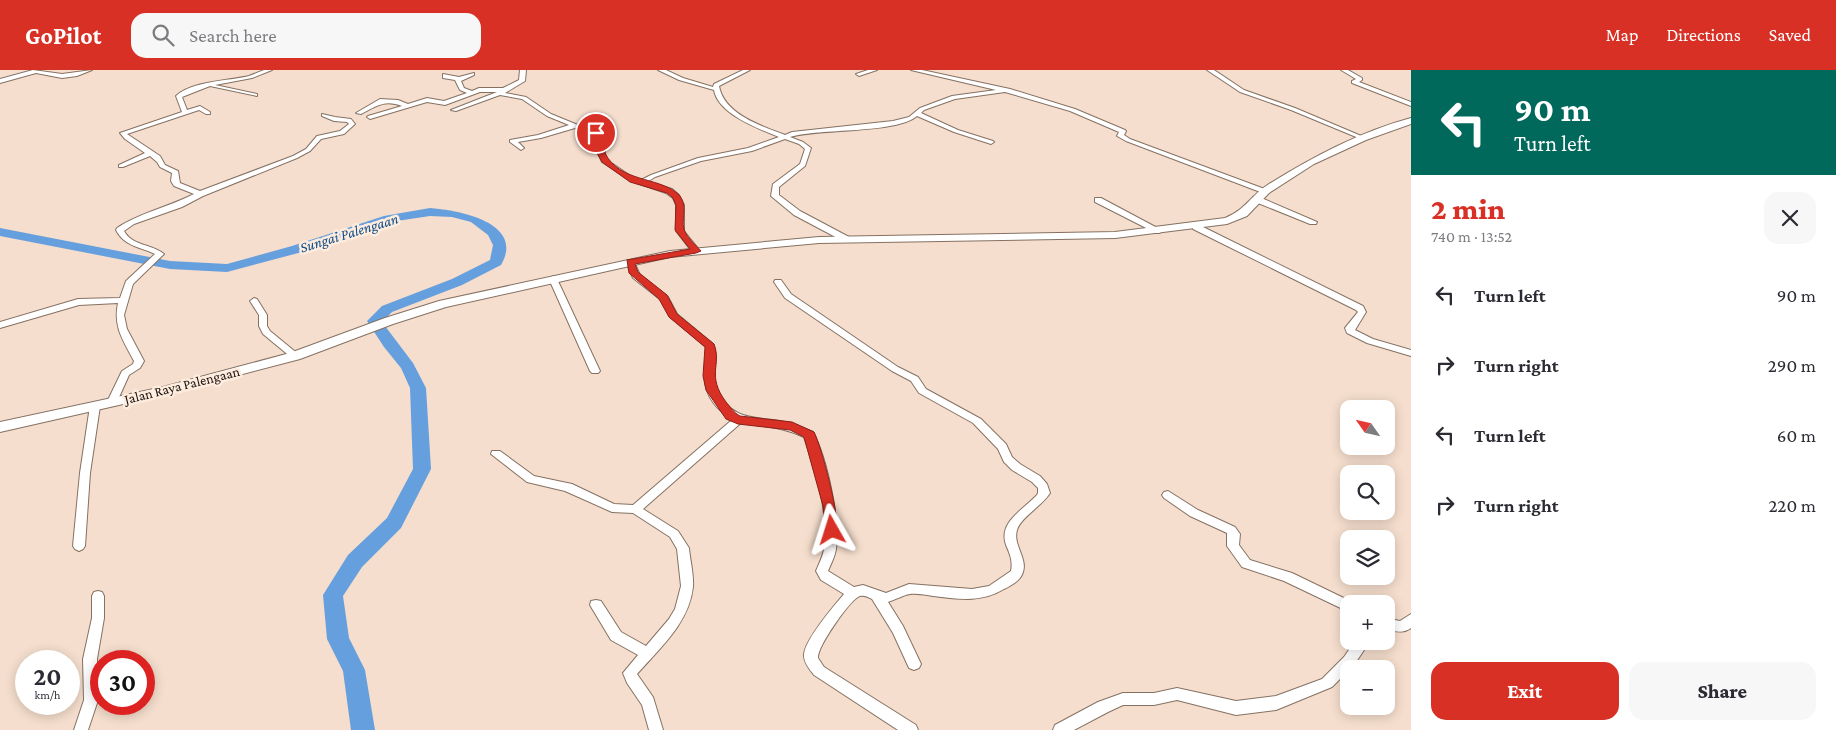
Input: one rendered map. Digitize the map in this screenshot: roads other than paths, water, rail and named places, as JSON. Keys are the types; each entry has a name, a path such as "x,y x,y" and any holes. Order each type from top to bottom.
{"street":[{"path":"0,81 36,71 54,76 73,76 89,70"},
{"path":"185,113 180,95 210,84 255,76 269,70"},
{"path":"454,110 520,83 523,70"},
{"path":"661,70 681,79 715,89 731,111 750,122 806,146 806,160 799,171 776,186 774,190 775,196 797,213 846,239"},
{"path":"715,89 717,84 747,70"},
{"path":"859,74 874,70"},
{"path":"914,70 1008,90 1084,113 1122,130 1120,136 1128,140 1266,191"},
{"path":"1210,70 1242,92 1293,109 1363,138"},
{"path":"1344,70 1360,79 1354,82 1411,104"},
{"path":"445,75 445,77 459,79 472,74"},
{"path":"459,79 462,89 471,92"},
{"path":"210,84 255,95"},
{"path":"370,117 427,100 446,103 471,92 490,89 524,98 539,110 604,138 602,157 628,178 670,191 680,205 680,230 696,251"},
{"path":"640,183 700,159 750,150 784,136 812,130 885,125 904,121 922,109 954,98 1008,90"},
{"path":"359,113 380,101 398,102 408,106"},
{"path":"200,194 177,184 175,181 176,172 162,166 159,158 132,142 123,133 200,108 208,113"},
{"path":"917,114 991,142"},
{"path":"112,402 125,373 137,366 139,361 122,328 120,315 126,288 135,277 158,258 159,252 130,241 123,236 120,230 131,222 179,205 200,194 288,160 308,150 319,137 342,133 352,124 349,120 334,119 324,115"},
{"name":"Jalan Raya Palengaan","path":"0,426 112,402 295,356 389,321 443,304 630,262 696,251 846,239 984,239 1108,235 1196,227 1238,217 1266,191 1311,162 1363,138 1411,121"},
{"path":"520,148 512,141 539,137 574,126"},
{"path":"121,166 150,153"},
{"path":"1256,199 1313,222"},
{"path":"1098,200 1159,231"},
{"path":"1196,227 1360,308 1362,312 1350,328 1350,331 1370,341 1411,353"},
{"path":"630,262 636,276 663,297 673,315 710,346 709,376 712,390 727,413 738,420 786,425 797,428 809,435 822,474 831,522 830,550 822,573 853,593"},
{"path":"553,279 595,371"},
{"path":"778,282 788,296 895,369 915,379 922,391 977,420 1002,447 1012,463 1036,479 1043,487 1044,493 1041,499 1023,513 1012,530 1011,537 1019,565 1016,576 992,592 972,595 909,589 886,598 862,590 853,593 817,640 811,652 812,661 819,671 911,730"},
{"path":"0,325 78,302 123,300"},
{"path":"254,301 263,315 263,326 266,332 295,356"},
{"path":"79,546 85,474 95,406"},
{"path":"635,509 738,420"},
{"path":"496,454 531,479 568,487 612,508 635,509 674,534 683,548 687,586 681,609 665,634 633,668 630,675 648,702 656,730"},
{"path":"1168,496 1194,513 1232,532 1233,546 1246,564 1288,577 1340,603"},
{"path":"877,595 898,630 914,664"},
{"path":"81,730 91,700 90,659 98,618 98,596"},
{"path":"596,606 616,636 647,653"},
{"path":"1395,626 1402,627 1411,620"},
{"path":"1060,730 1103,707 1123,699 1154,699 1177,694 1236,708 1276,703 1315,690 1327,683 1349,661 1357,650"}],"waterway":[{"name":"Sungai Palengaan","path":"0,232 110,255 170,265 227,268 297,249 388,219 430,212 452,213 475,219 494,233 499,245 496,262 457,282 387,309 374,321 389,344 408,366 418,388 422,469 394,523 355,561 333,595 338,639 354,670 363,730"}]}
